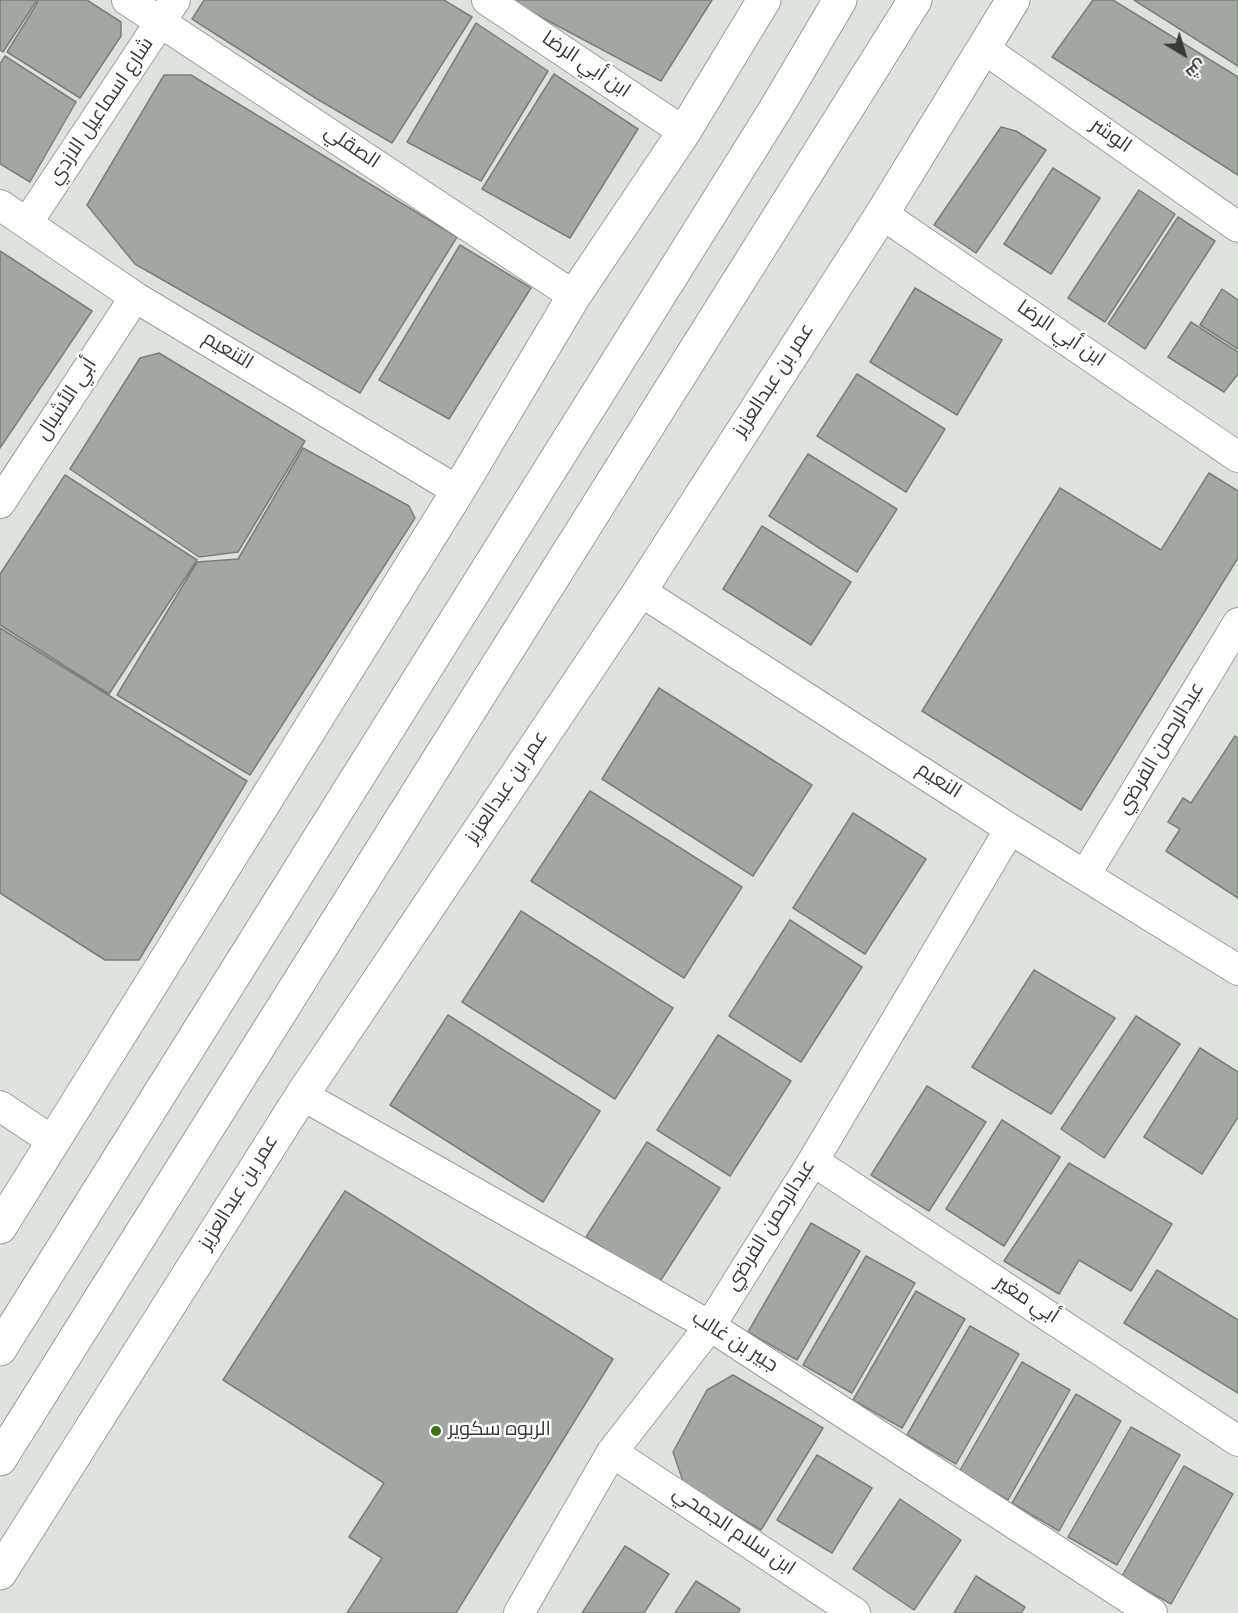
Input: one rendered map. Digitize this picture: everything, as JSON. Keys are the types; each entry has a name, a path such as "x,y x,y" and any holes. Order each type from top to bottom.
{"street":[{"name":"الصقلي","path":"127,0 168,11 574,297"},
{"name":"ابن أبي الرضا","path":"487,0 684,132"},
{"path":"0,1227 458,491 574,297 684,132 764,0"},
{"path":"0,1349 762,130 840,0"},
{"path":"0,1459 915,0"},
{"name":"عمر بن عبدالعزيز","path":"0,1573 302,1095 640,591 882,214 1013,0"},
{"name":"شارع اسماعيل الازدي","path":"27,223 168,11"},
{"name":"الوشر","path":"983,48 1238,227"},
{"name":"التنعيم","path":"0,206 135,297 458,491"},
{"name":"ابن أبي الرضا","path":"882,214 1238,457"},
{"name":"أبي الأشبال","path":"0,503 135,297"},
{"name":"النعيم","path":"640,591 1010,829 1238,970"},
{"name":"عبدالرحمن الفرضي","path":"1085,875 1228,664 1238,623"},
{"name":"عبدالرحمن الفرضي","path":"519,1613 612,1452 710,1326 813,1161 1010,829"},
{"name":"جبير بن غالب","path":"302,1095 710,1326 1152,1613"},
{"path":"0,1106 54,1142"},
{"name":"أبي مغير","path":"813,1161 1238,1441"},
{"name":"ابن سلام الجمحي","path":"612,1452 855,1613"}],"building":[{"path":"0,0 37,0 3,52 0,50"},
{"path":"39,0 87,0 121,22 121,36 80,98 7,52"},
{"path":"204,0 444,0 472,17 392,143 317,99 192,19"},
{"path":"509,0 712,0 661,81"},
{"path":"1093,0 1113,0 1238,77 1238,175 1052,57"},
{"path":"1134,0 1238,0 1238,66"},
{"path":"476,23 548,71 481,181 407,142"},
{"path":"5,56 76,102 30,182 0,164 0,64"},
{"path":"554,74 638,129 570,238 482,189"},
{"path":"164,75 191,75 457,237 360,393 135,264 87,205"},
{"path":"1001,127 1016,131 1046,150 976,253 934,225"},
{"path":"1053,168 1100,198 1051,274 1004,244"},
{"path":"1139,190 1175,214 1105,322 1068,298"},
{"path":"1178,217 1215,241 1145,349 1108,324"},
{"path":"460,245 531,288 449,419 379,380"},
{"path":"0,251 92,311 0,448"},
{"path":"915,288 1002,340 957,415 870,362"},
{"path":"1222,289 1238,300 1238,349 1200,325"},
{"path":"1191,322 1238,352 1238,374 1224,392 1168,357"},
{"path":"159,353 305,441 238,552 199,557 70,469 140,358"},
{"path":"857,374 945,429 906,492 817,436"},
{"path":"303,448 409,506 415,518 250,775 117,695 197,562 238,559"},
{"path":"808,454 897,509 857,572 769,516"},
{"path":"1209,473 1238,491 1238,558 1081,810 922,711 1060,488 1161,550"},
{"path":"65,475 197,560 109,694 0,625 0,574"},
{"path":"762,526 851,582 811,645 723,589"},
{"path":"0,628 247,781 139,960 105,960 0,893"},
{"path":"659,688 812,785 753,876 602,779"},
{"path":"1235,736 1238,738 1238,898 1166,851 1180,829 1168,822 1183,798 1191,803"},
{"path":"590,791 742,887 684,978 531,881"},
{"path":"853,813 926,859 865,954 793,908"},
{"path":"521,911 673,1008 615,1099 462,1002"},
{"path":"790,920 862,967 801,1062 729,1016"},
{"path":"1034,970 1115,1018 1051,1114 972,1067"},
{"path":"448,1015 600,1111 543,1202 390,1105"},
{"path":"1136,1016 1180,1044 1104,1158 1061,1129"},
{"path":"718,1035 791,1081 730,1176 657,1130"},
{"path":"1200,1048 1238,1072 1238,1117 1202,1174 1144,1137"},
{"path":"927,1086 986,1122 929,1211 871,1175"},
{"path":"1002,1120 1060,1157 1004,1246 946,1209"},
{"path":"647,1142 720,1188 659,1283 586,1237"},
{"path":"1069,1163 1172,1224 1131,1291 1079,1260 1059,1294 1004,1261"},
{"name":"الربوه سكوير","path":"345,1191 613,1359 456,1613 347,1613 382,1558 349,1537 384,1483 223,1380"},
{"path":"811,1223 860,1251 797,1360 748,1332"},
{"path":"866,1256 915,1283 852,1393 803,1365"},
{"path":"1157,1270 1238,1320 1238,1393 1124,1323"},
{"path":"916,1291 965,1319 902,1428 853,1400"},
{"path":"970,1326 1019,1354 956,1464 907,1435"},
{"path":"1022,1362 1070,1390 1008,1500 959,1472"},
{"path":"733,1375 823,1428 761,1530 684,1484 673,1452 707,1390"},
{"path":"1076,1394 1121,1421 1059,1531 1012,1503"},
{"path":"1131,1427 1180,1455 1117,1565 1068,1537"},
{"path":"817,1455 872,1488 832,1553 777,1520"},
{"path":"1184,1466 1233,1494 1171,1604 1122,1576"},
{"path":"900,1499 961,1540 914,1610 853,1569"},
{"path":"625,1546 669,1574 644,1613 582,1613"},
{"path":"976,1576 1025,1607 1021,1613 954,1613"},
{"path":"696,1581 740,1609 738,1613 675,1613"}],"place":[{"name":"الربوه سكوير","path":"436,1431"}]}
